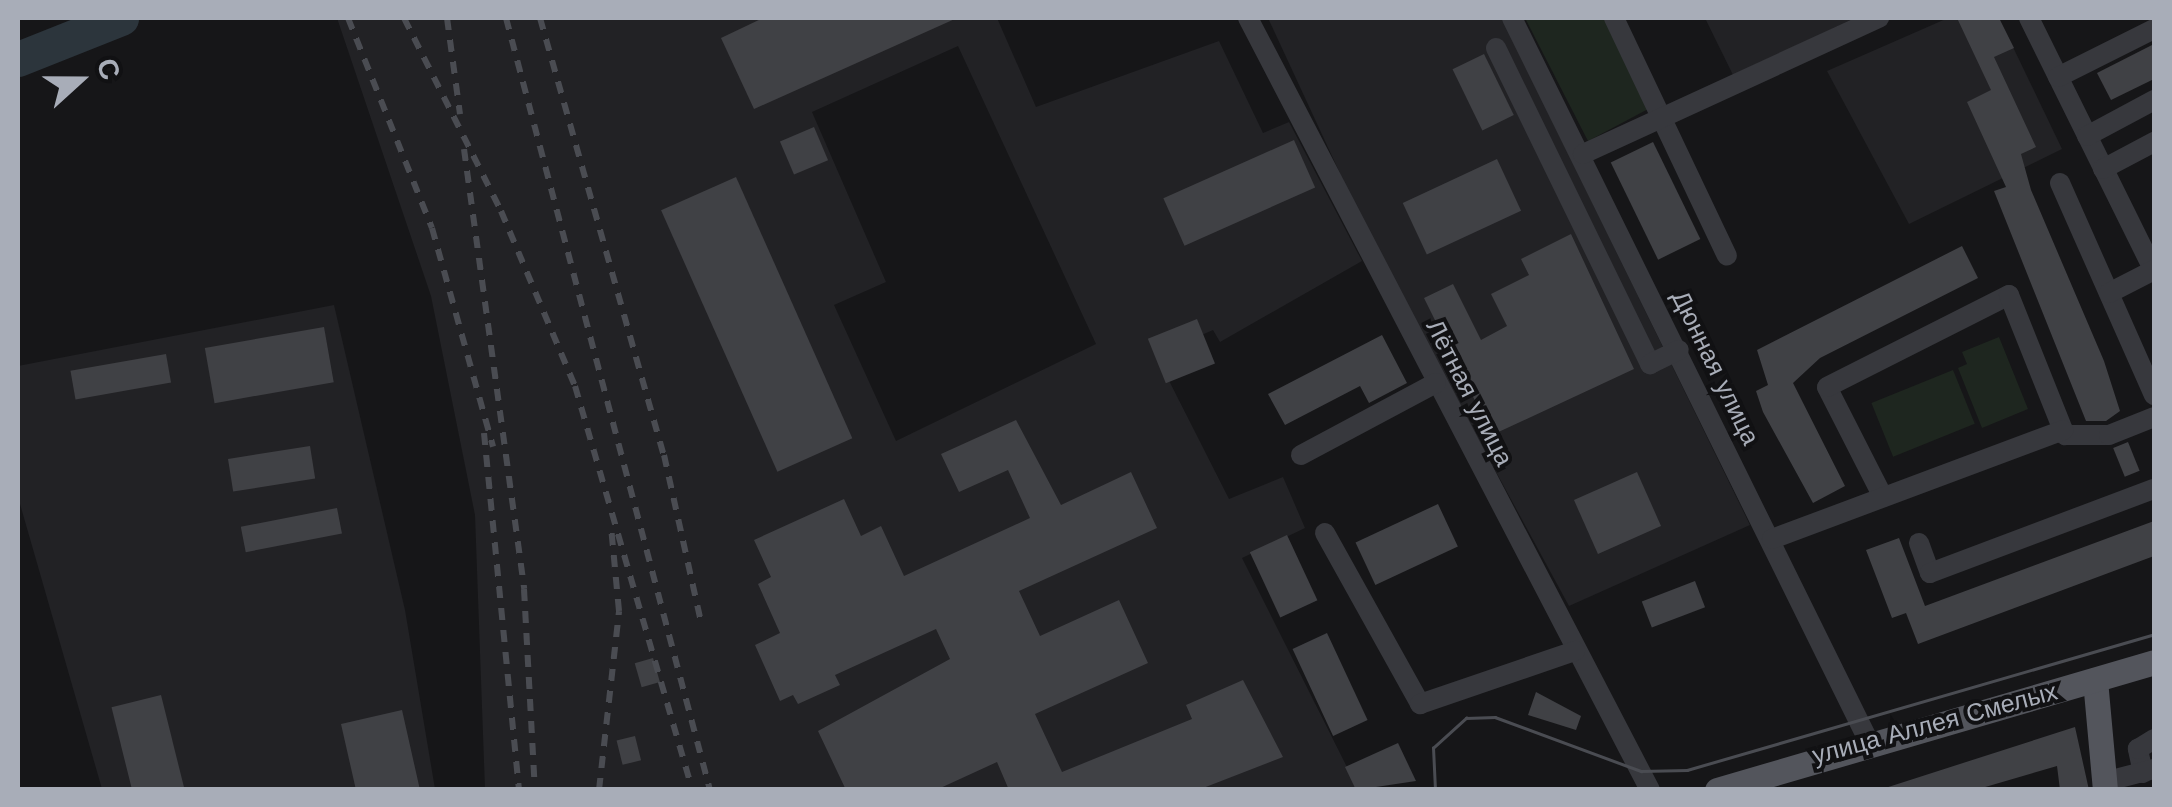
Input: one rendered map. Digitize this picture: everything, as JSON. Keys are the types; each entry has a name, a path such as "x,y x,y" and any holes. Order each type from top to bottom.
{"main road":[{"name":"улица Аллея Смелых","path":"1717,790 1868,742 2154,662"},
{"path":"2095,680 2104,786"}],"street":[{"name":"Лётная улица","path":"1248,18 1574,651 1650,790"},
{"name":"Дюнная улица","path":"1512,18 1583,154 1868,742"},
{"path":"1614,18 1726,256"},
{"path":"2030,18 2154,270 2109,293"},
{"path":"1583,154 1871,19"},
{"path":"2058,77 2154,29"},
{"path":"1496,48 1650,364 1678,350"},
{"path":"2087,136 2154,100"},
{"path":"2103,169 2154,142"},
{"path":"2060,183 2154,395"},
{"path":"1883,497 1827,387 2009,295 2063,430"},
{"path":"1301,455 1436,383"},
{"path":"1772,539 2063,430 2089,438 2154,417"},
{"path":"1919,542 1930,573 2154,488"},
{"path":"1325,533 1420,704 1574,651"},
{"path":"2104,786 2149,771 2138,748 2154,740"}],"shaded area":[{"path":"337,18 997,18 1036,107 1219,41 1263,133 1289,122 1362,261 1220,342 1213,330 1156,355 1229,499 1283,477 1305,528 1242,558 1358,789 485,789 475,515 431,296","holes":["958,46 1096,344 896,441 834,305 886,282 812,112"]},
{"path":"1268,18 1502,18 1750,525 1569,606 1376,251"},
{"path":"1525,18 1608,18 1650,108 1588,141"},
{"path":"1705,18 1855,18 1733,75"},
{"path":"1948,18 1999,18 2062,149 1909,224 1827,71"},
{"path":"334,305 405,610 435,789 102,789 18,497 18,366"},
{"path":"1999,337 2028,409 1982,428 1958,368 1967,364 1962,352"},
{"path":"1953,370 1975,424 1893,457 1871,403"}],"building":[{"path":"763,18 957,18 754,109 721,38"},
{"path":"1957,18 1999,18 2014,48 1994,57 2036,147 2021,154 2031,190 2104,361 2120,411 2106,421 2086,421 1994,191 2006,187 1967,102 1991,90"},
{"path":"2154,44 2154,79 2111,100 2097,73"},
{"path":"1484,54 1514,115 1482,130 1453,69"},
{"path":"814,127 828,160 794,175 780,141"},
{"path":"1294,140 1315,188 1185,246 1163,198"},
{"path":"1653,142 1700,239 1658,260 1611,163"},
{"path":"1497,159 1521,211 1427,255 1403,203"},
{"path":"736,177 852,438 777,472 661,210"},
{"path":"1571,234 1634,369 1492,435 1424,298 1453,284 1481,340 1507,326 1491,294 1529,275 1521,259"},
{"path":"1962,246 1978,278 1820,358 1793,383 1845,486 1813,503 1763,412 1756,391 1768,385 1757,350"},
{"path":"1197,319 1215,364 1166,383 1148,339"},
{"path":"324,327 334,382 215,403 205,348"},
{"path":"1382,335 1407,383 1369,403 1360,386 1285,425 1268,394"},
{"path":"166,354 171,383 76,399 70,371"},
{"path":"1016,420 1061,505 1131,472 1157,528 1019,591 1040,636 1119,600 1148,663 1035,714 1062,772 1192,719 1186,705 1243,680 1283,757 1198,790 1009,790 997,762 936,790 846,790 818,731 950,659 936,629 835,675 840,685 798,704 793,695 780,701 755,645 780,633 758,584 771,577 754,540 844,499 861,536 881,526 904,576 1030,518 1008,470 959,492 941,454"},
{"path":"2128,442 2140,471 2125,477 2113,448"},
{"path":"310,446 315,479 233,492 228,459"},
{"path":"1637,472 1661,526 1598,554 1574,500"},
{"path":"1438,504 1458,547 1375,585 1356,542"},
{"path":"337,508 342,534 246,552 241,527"},
{"path":"2154,521 2154,556 1918,644 1906,613 1892,618 1866,550 1899,538 1925,606"},
{"path":"1287,535 1317,600 1280,618 1250,552"},
{"path":"1695,581 1705,607 1652,628 1642,601"},
{"path":"1327,633 1368,720 1333,736 1293,649"},
{"path":"653,658 660,682 642,687 635,663"},
{"path":"1536,692 1581,716 1576,730 1528,715"},
{"path":"161,695 185,790 132,790 112,707"},
{"path":"402,710 420,790 356,790 341,724"},
{"path":"2075,727 2089,790 2060,790 2057,766 1975,790 1879,790"},
{"path":"635,736 641,760 623,765 617,741"},
{"path":"1398,743 1416,781 1356,790 1345,767"}],"waterway":[{"path":"18,59 121,18"}],"tram line":[{"path":"1435,790 1433,748 1466,718 1495,717 1641,771 1687,770 2154,634"}],"railway":[{"path":"348,18 432,228 493,447"},
{"path":"404,18 501,211 575,386 692,790"},
{"path":"447,18 460,114"},
{"path":"506,18 710,790"},
{"path":"540,18 664,455 700,618"},
{"path":"464,149 524,589 535,790"},
{"path":"484,433 519,790"},
{"path":"599,790 619,611 611,527"}]}
